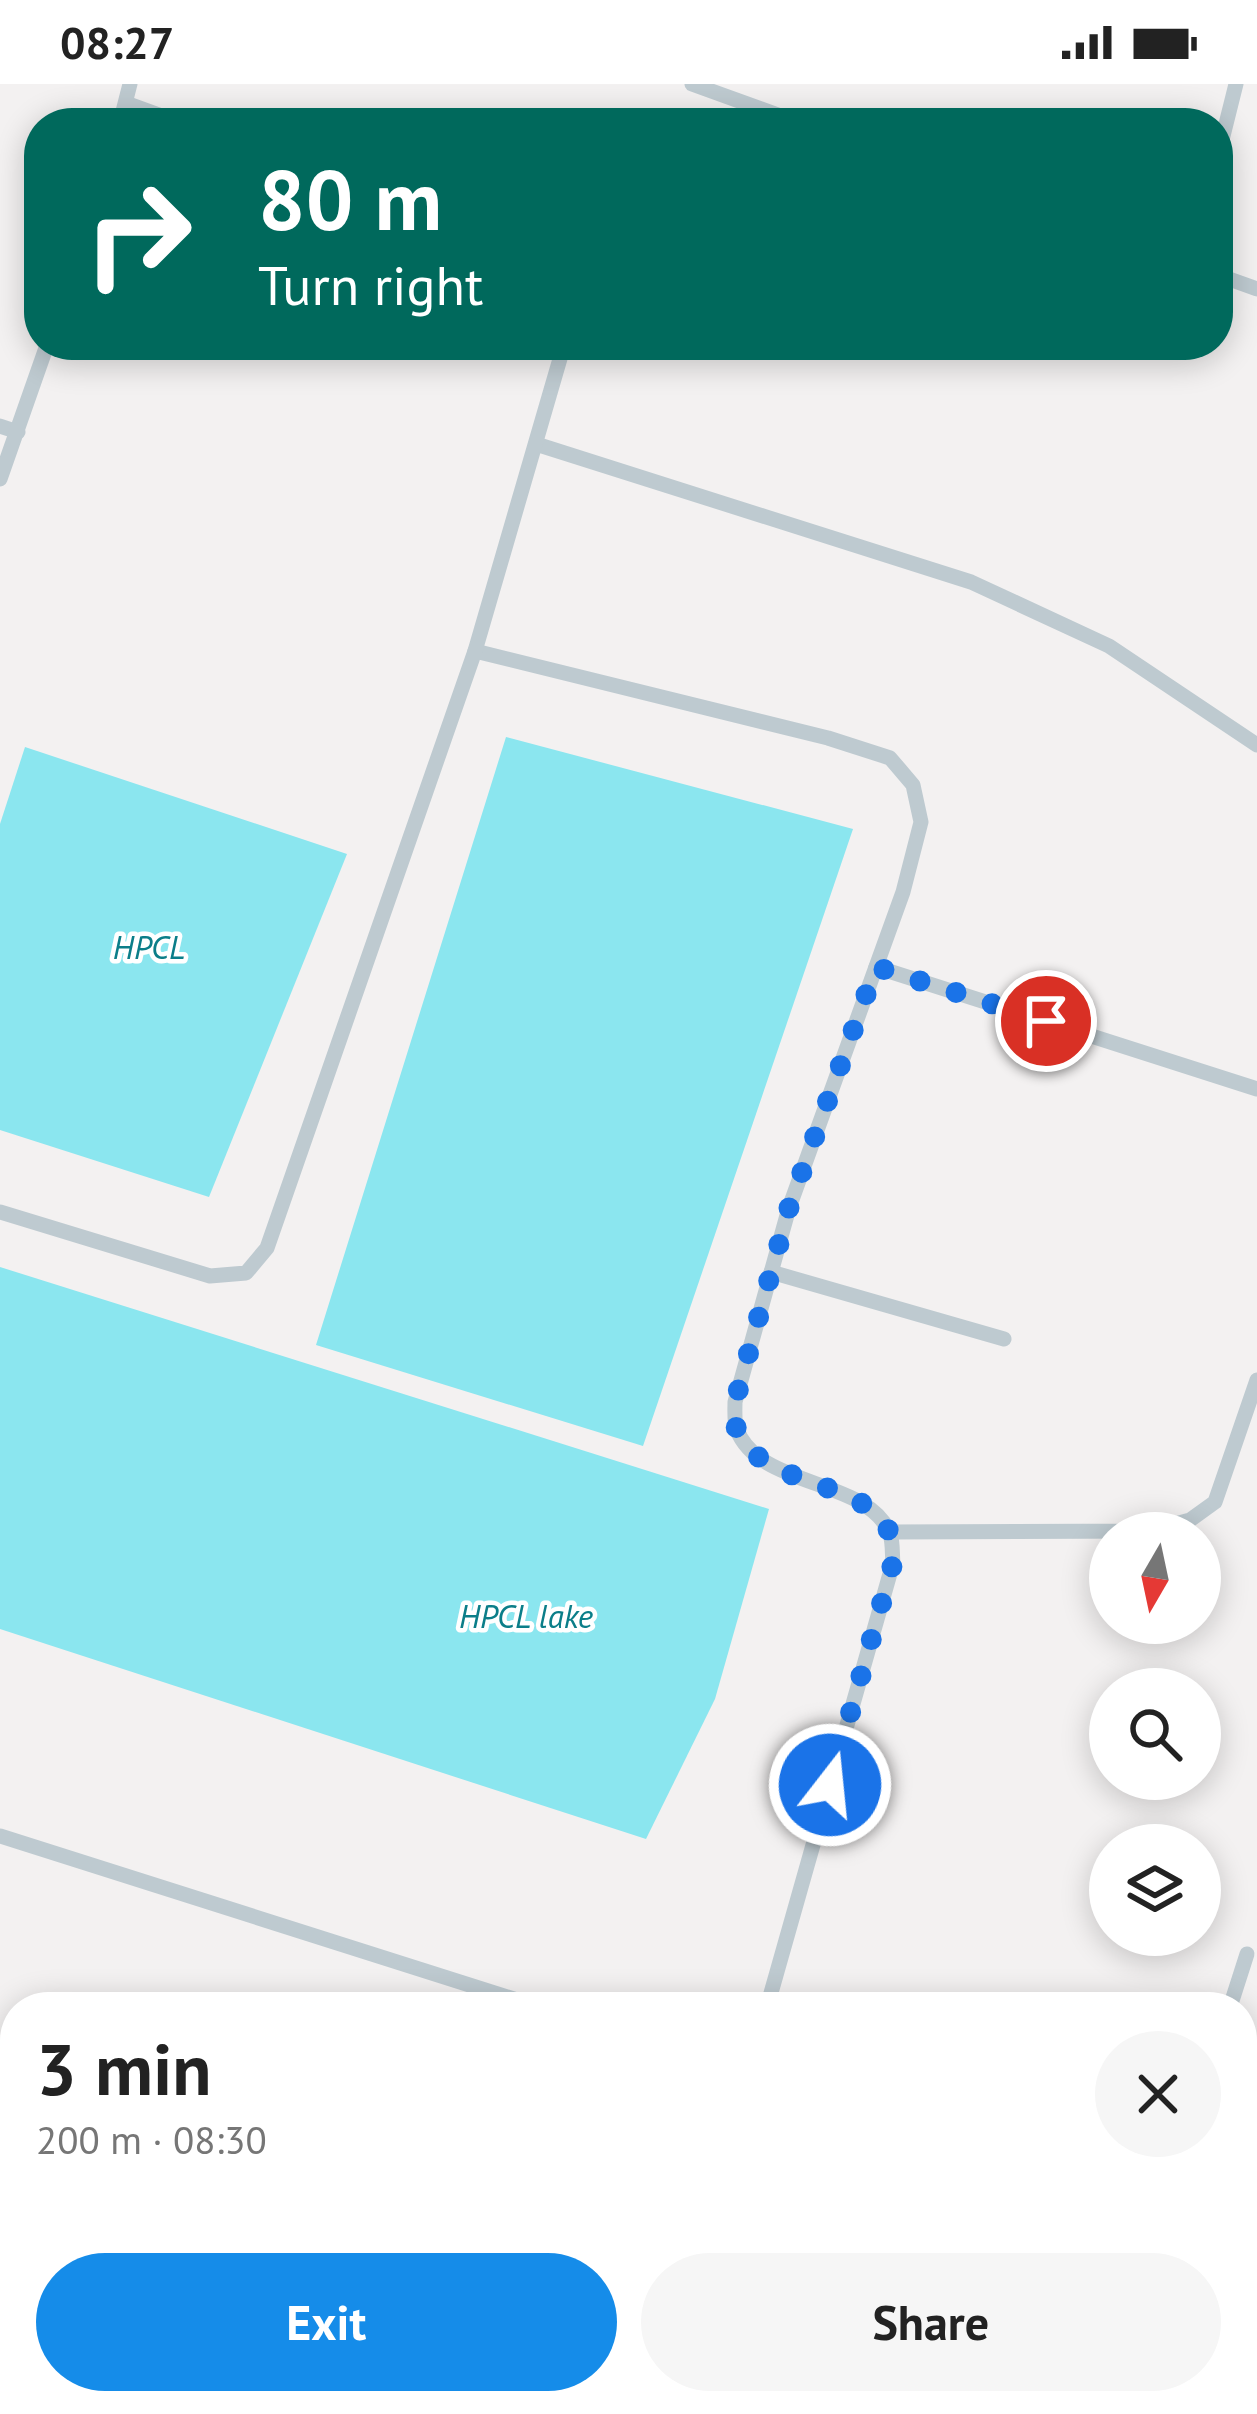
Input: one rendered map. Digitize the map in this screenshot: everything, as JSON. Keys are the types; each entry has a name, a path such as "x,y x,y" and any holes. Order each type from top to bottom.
{"lane":[{"path":"124,108 130,84"},
{"path":"692,84 758,108"},
{"path":"126,103 140,108"},
{"path":"0,479 42,360"},
{"path":"0,1212 210,1276 246,1273 267,1248 476,651 560,360"},
{"path":"0,425 18,432"},
{"path":"536,444 971,582 1022,603 1109,646 1257,745"},
{"path":"476,651 828,737 890,758 913,785 921,822 903,892 789,1208 735,1402 736,1428 753,1453 863,1504 890,1532 893,1563 771,1992"},
{"path":"876,967 1257,1089"},
{"path":"771,1272 1004,1339"},
{"path":"890,1532 1150,1531 1190,1520 1215,1502 1257,1380"},
{"path":"0,1836 492,1992"},
{"path":"1235,1992 1247,1954"}],"water":[{"path":"506,737 853,829 643,1446 316,1345"},
{"name":"HPCL","path":"25,747 347,854 209,1197 0,1130 0,824"},
{"name":"HPCL lake","path":"0,1267 769,1509 715,1699 646,1839 0,1629"}],"route":[{"path":"830,1785 893,1563 890,1532 863,1504 753,1453 736,1428 735,1402 789,1208 876,967 1046,1021"}]}
